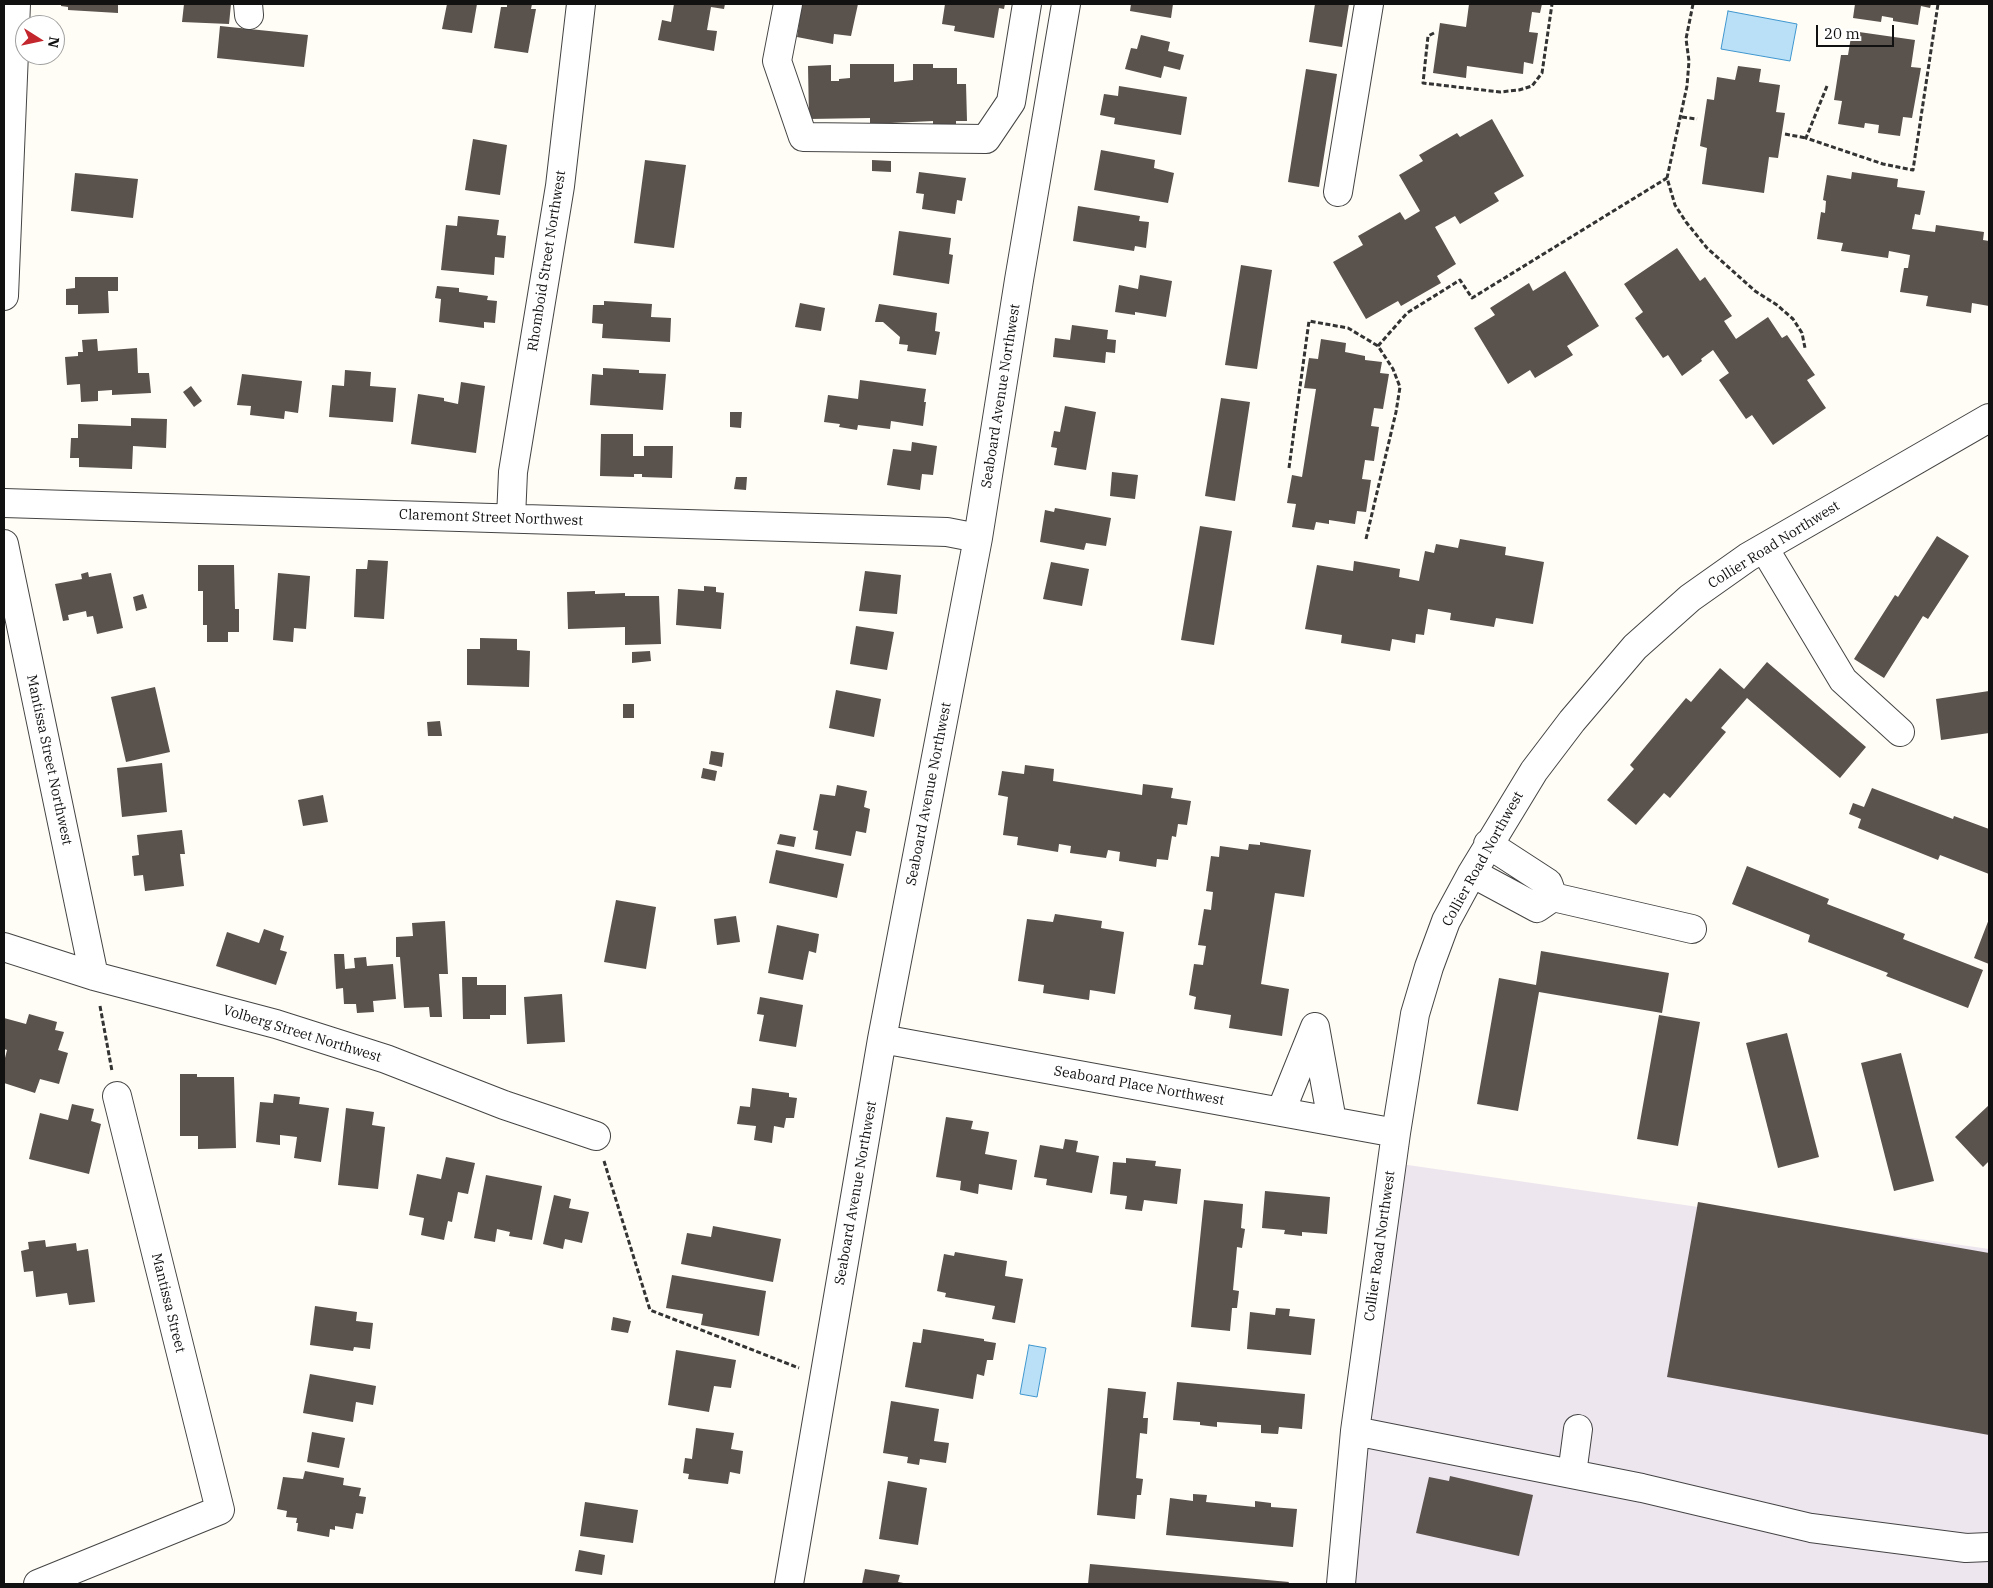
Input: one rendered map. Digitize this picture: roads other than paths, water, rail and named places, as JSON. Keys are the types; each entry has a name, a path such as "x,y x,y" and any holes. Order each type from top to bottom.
{"street":[{"path":"4,296 16,4"},
{"name":"Rhomboid Street Northwest","path":"511,518 513,472 560,186 581,4"},
{"path":"788,4 777,61 803,137 986,138 1011,102 1027,4"},
{"name":"Seaboard Avenue Northwest","path":"789,1584 882,1039 978,538 1066,4"},
{"path":"1338,192 1370,4"},
{"path":"1014,84 1052,90"},
{"name":"Collier Road Northwest","path":"1341,1584 1355,1431 1396,1133 1415,1014 1426,976 1446,921 1488,844 1534,770 1572,721 1635,648 1690,598 1764,548 1989,418"},
{"name":"Claremont Street Northwest","path":"4,503 948,532 978,538"},
{"name":"Mantissa Street Northwest","path":"4,544 94,976"},
{"path":"1764,548 1843,680 1900,732"},
{"path":"1488,844 1548,883 1553,897"},
{"path":"1472,873 1536,908 1553,897 1692,929"},
{"name":"Volberg Street Northwest","path":"4,946 94,976 276,1024 386,1059 504,1105 596,1136"},
{"path":"1281,1112 1315,1027 1332,1121"},
{"name":"Seaboard Place Northwest","path":"882,1039 1396,1133"},
{"name":"Mantissa Street","path":"38,1584 220,1510 117,1096"},
{"path":"1572,1474 1578,1429"},
{"path":"1355,1431 1642,1488 1811,1528 1966,1548 1989,1547"}],"water":[{"path":"1728,11 1797,24 1790,61 1721,49"},
{"path":"1029,1345 1046,1348 1037,1397 1020,1394"}]}
